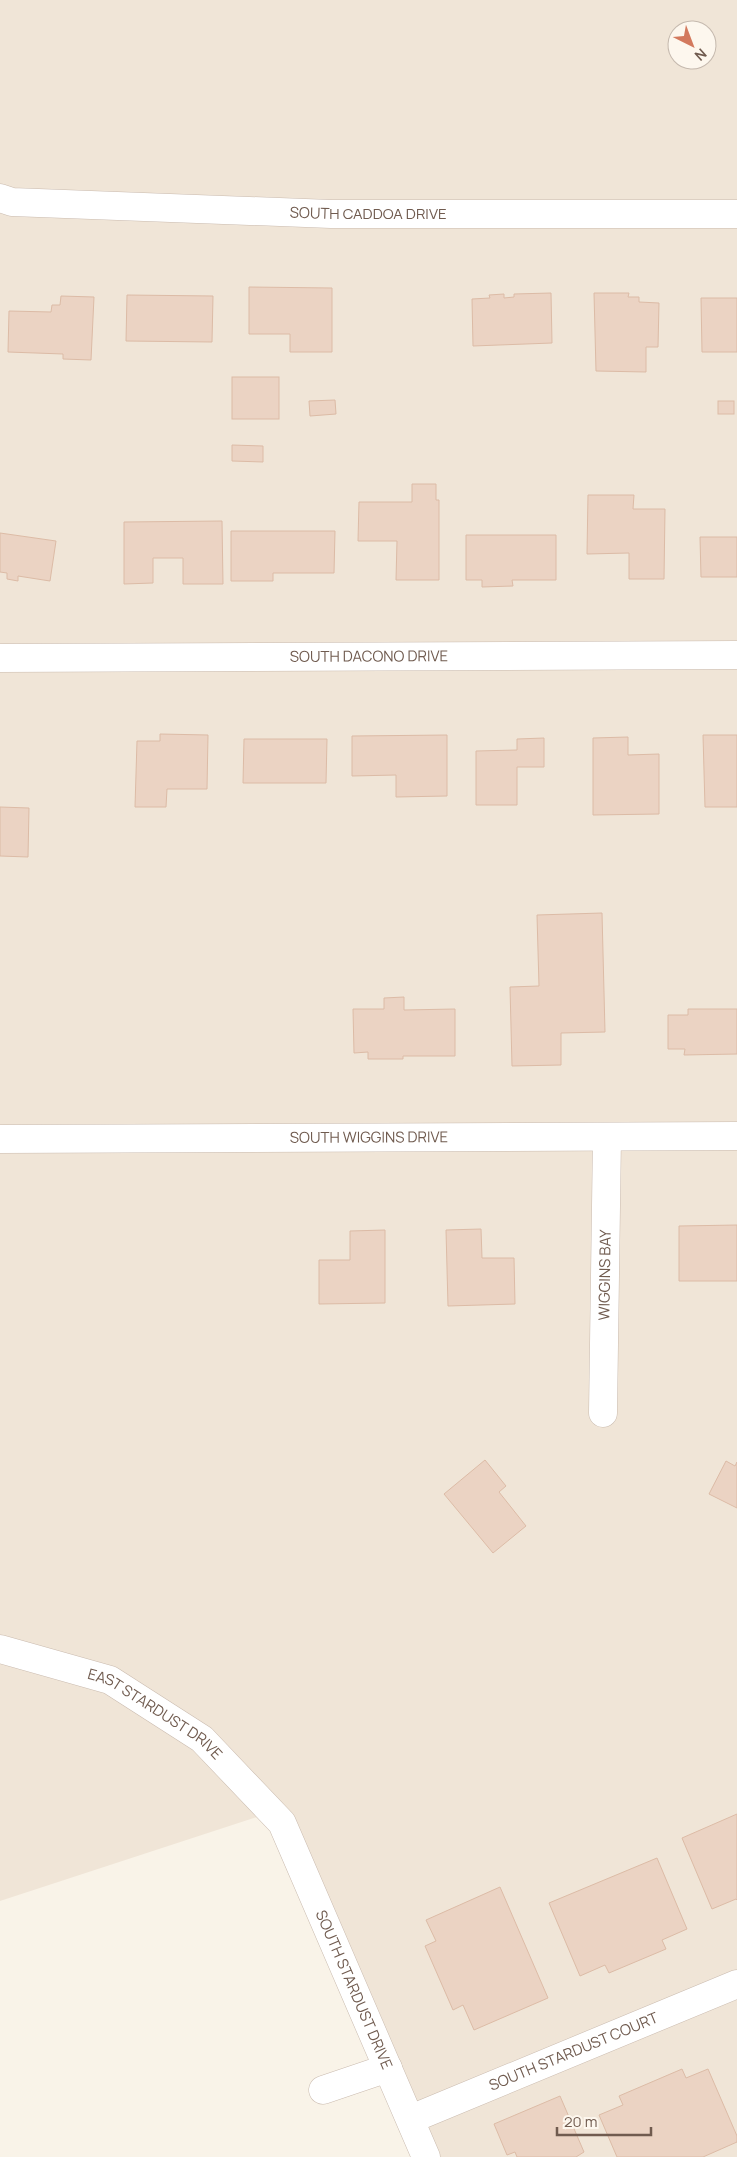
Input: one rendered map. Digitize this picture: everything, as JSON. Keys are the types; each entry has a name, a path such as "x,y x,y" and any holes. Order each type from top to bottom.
{"street":[{"name":"SOUTH CADDOA DRIVE","path":"0,198 12,202 331,214 737,214"},
{"name":"SOUTH DACONO DRIVE","path":"0,658 737,656"},
{"name":"SOUTH WIGGINS DRIVE","path":"0,1140 737,1136"},
{"name":"WIGGINS BAY","path":"603,1413 607,1137"},
{"name":"EAST STARDUST DRIVE","path":"0,1650 110,1680 202,1739 282,1823"},
{"name":"SOUTH STARDUST DRIVE","path":"282,1823 426,2157"},
{"name":"SOUTH STARDUST COURT","path":"410,2119 737,1984"},
{"path":"323,2090 388,2068"}],"shaded area":[{"path":"0,0 737,0 737,2157 426,2157 272,1812 0,1901"}],"building":[{"path":"249,287 332,288 332,352 290,352 290,334 249,334"},
{"path":"551,293 552,343 473,346 472,299 490,298 489,295 504,294 504,298 514,297 514,294"},
{"path":"594,293 629,293 628,297 639,297 639,302 659,303 658,347 646,347 646,372 596,371"},
{"path":"127,295 213,296 212,342 126,341"},
{"path":"61,296 94,297 91,360 63,359 63,354 8,352 9,311 51,312 52,305 60,305"},
{"path":"701,298 737,298 737,352 702,352"},
{"path":"232,377 279,377 279,419 232,419"},
{"path":"335,400 336,414 310,416 309,401"},
{"path":"718,401 734,401 734,414 718,414"},
{"path":"232,445 263,446 263,462 232,461"},
{"path":"412,484 436,484 436,500 439,500 439,580 396,580 397,541 358,541 359,502 412,502"},
{"path":"588,495 634,495 633,509 665,509 664,579 629,579 629,553 587,554"},
{"path":"222,521 223,584 183,584 183,558 153,558 153,583 124,584 124,522"},
{"path":"231,531 335,531 334,573 273,573 273,581 231,581"},
{"path":"0,533 56,541 50,581 18,576 18,581 7,579 7,573 0,572"},
{"path":"466,535 556,535 556,580 512,580 513,586 482,587 482,580 466,580"},
{"path":"700,537 737,537 737,577 701,577"},
{"path":"160,734 208,735 207,789 167,789 166,807 135,807 137,741 160,741"},
{"path":"447,735 447,796 396,797 396,775 352,776 352,736"},
{"path":"703,735 737,735 737,807 705,807"},
{"path":"628,737 628,755 659,754 659,814 593,815 593,738"},
{"path":"544,738 544,767 517,767 517,805 476,805 476,751 517,750 517,739"},
{"path":"244,739 327,739 326,783 243,783"},
{"path":"0,807 29,808 28,857 0,856"},
{"path":"602,913 605,1032 561,1033 561,1065 512,1066 510,987 539,986 537,915"},
{"path":"404,997 404,1010 455,1009 455,1056 403,1056 403,1059 368,1059 368,1052 354,1053 353,1009 384,1009 384,998"},
{"path":"688,1009 737,1009 737,1054 684,1055 685,1049 668,1049 668,1015 688,1015"},
{"path":"737,1225 737,1281 679,1281 679,1226"},
{"path":"481,1229 482,1258 514,1258 515,1304 448,1306 446,1230"},
{"path":"385,1230 385,1303 319,1304 319,1260 350,1260 350,1231"},
{"path":"485,1460 506,1486 499,1492 526,1526 493,1553 444,1494"},
{"path":"726,1461 735,1466 737,1462 737,1508 709,1494"},
{"path":"737,1814 737,1900 712,1909 682,1838"},
{"path":"657,1858 687,1929 662,1940 666,1949 609,1973 605,1965 580,1976 549,1903"},
{"path":"500,1887 548,1998 474,2030 463,2005 453,2010 425,1946 436,1941 426,1920"},
{"path":"682,2069 686,2078 708,2069 737,2136 737,2142 703,2157 617,2157 599,2115 623,2105 619,2096"},
{"path":"560,2096 584,2152 576,2157 517,2157 515,2152 507,2155 494,2124"}]}
